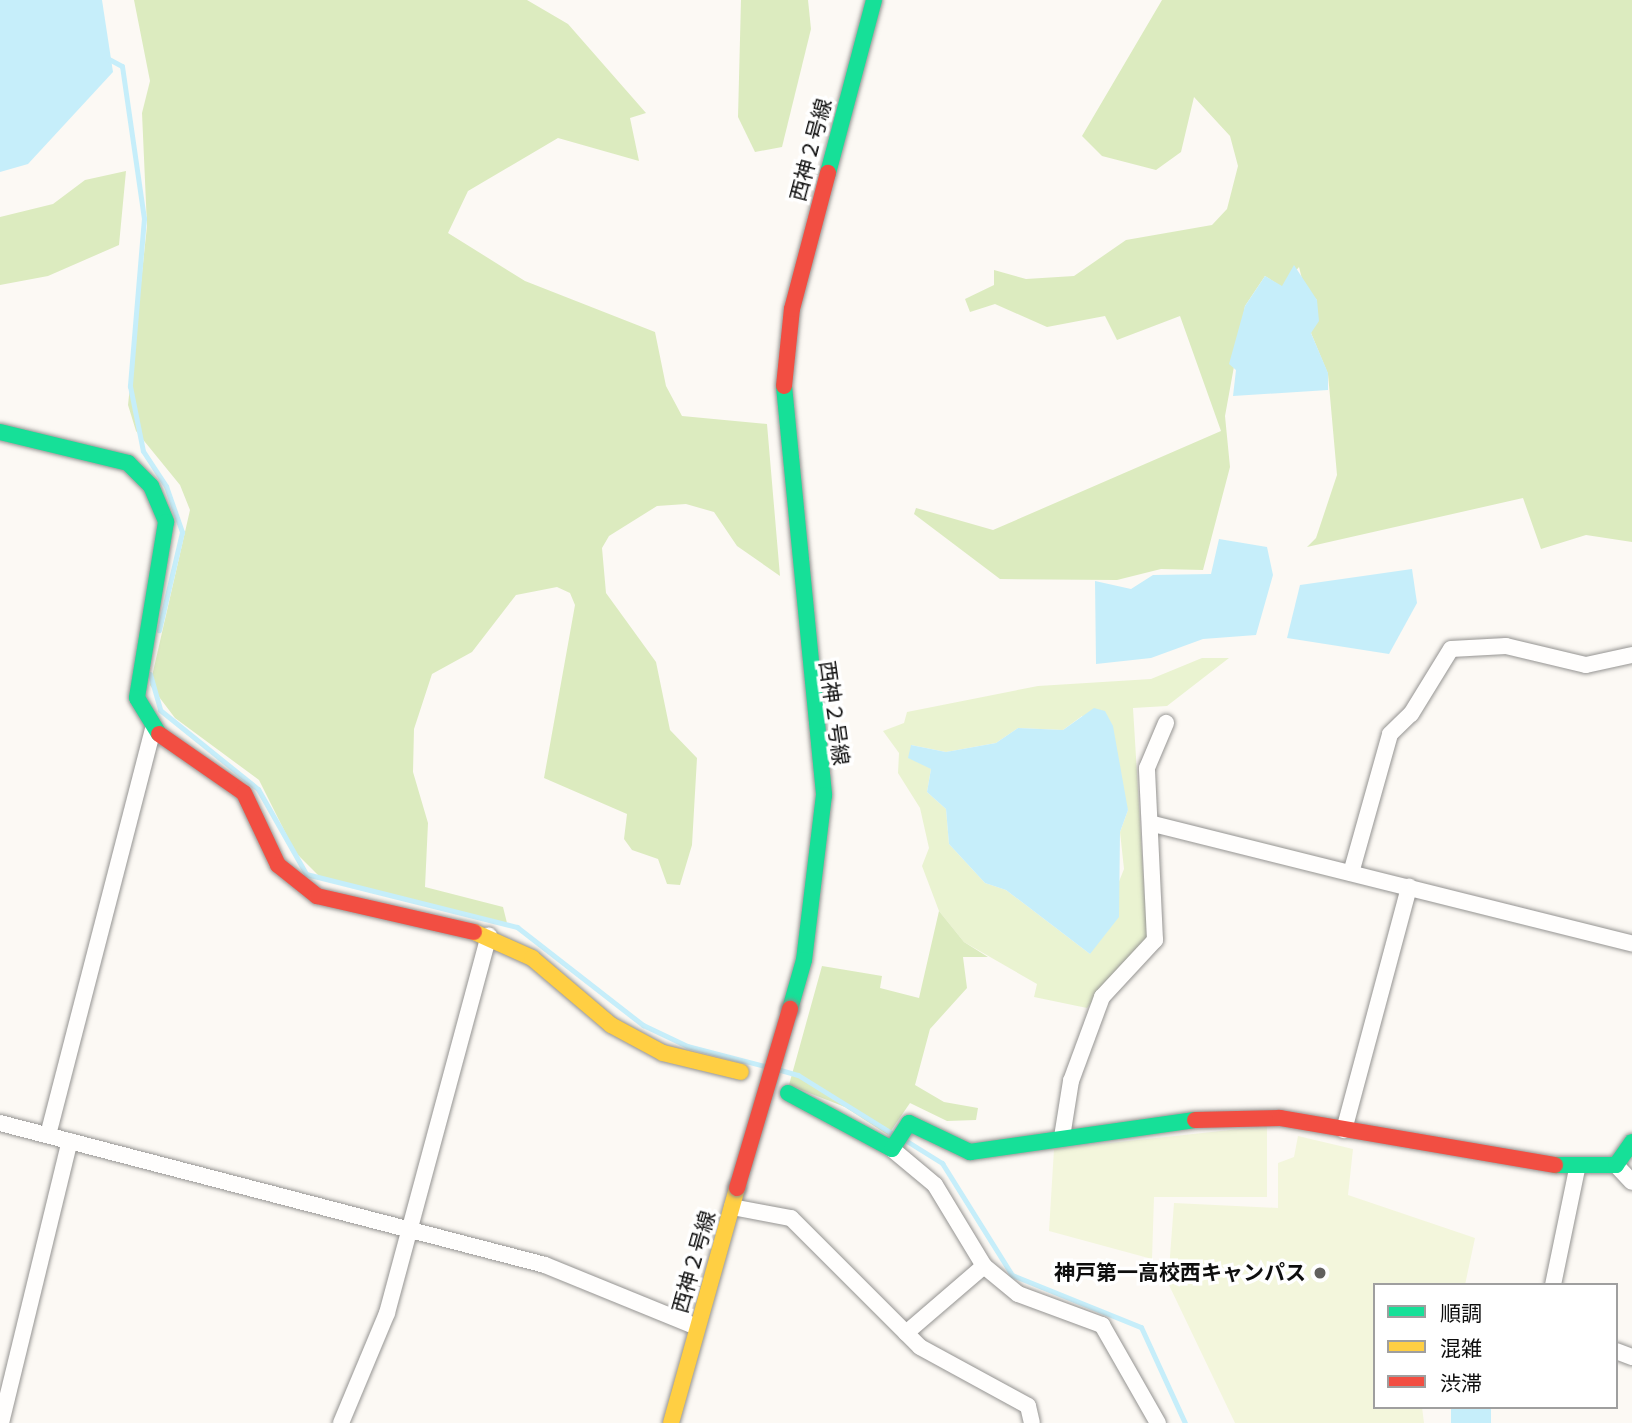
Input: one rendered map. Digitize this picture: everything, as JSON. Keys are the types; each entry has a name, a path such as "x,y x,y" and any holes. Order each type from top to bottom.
{"street":[{"name":"西神２号線","path":"671,1423 804,960 824,795 782,406 792,309 874,0"},
{"path":"0,432 128,463 151,486 166,522 136,675 137,698 153,730 244,793 278,866 317,896 489,936 532,958 611,1026 663,1053 741,1072"},
{"path":"1351,873 1390,734 1411,714 1451,649 1506,646 1586,665 1632,655"},
{"path":"1062,1136 1070,1081 1102,997 1155,940 1153,824 1147,768 1166,723"},
{"path":"48,1135 153,730"},
{"path":"1153,824 1632,943"},
{"path":"1344,1130 1409,887"},
{"path":"341,1423 387,1313 489,936"},
{"path":"788,1093 892,1149 934,1185 984,1266 1018,1294 1102,1325 1158,1423"},
{"path":"892,1149 909,1123 970,1152 1062,1136 1219,1116 1280,1118 1577,1169 1616,1165 1632,1142"},
{"path":"0,1123 545,1265 697,1327"},
{"path":"1,1423 70,1142"},
{"path":"1616,1165 1632,1182"},
{"path":"1553,1283 1577,1169"},
{"path":"732,1207 791,1218 906,1333 1028,1406 1032,1423"},
{"path":"906,1333 984,1266"}],"green space":[{"path":"134,0 527,0 568,24 646,113 630,118 639,161 558,138 468,191 448,233 525,281 655,332 666,386 682,416 767,424 780,576 737,546 714,512 686,504 657,506 609,536 602,548 606,593 656,662 670,730 697,758 692,845 680,885 667,884 658,859 632,850 624,839 627,814 544,778 575,605 570,593 557,587 516,595 472,652 432,674 414,729 413,772 428,823 425,887 503,907 508,927 323,880 295,852 259,780 175,718 150,685 190,510 180,485 136,431 128,405 147,226 142,113 150,81"},
{"path":"741,0 808,0 811,29 782,147 755,152 738,117"},
{"path":"1162,0 1632,0 1632,542 1586,535 1541,549 1523,498 1307,547 1316,538 1337,475 1328,374 1311,333 1317,300 1304,287 1299,267 1282,287 1265,276 1245,306 1225,416 1230,467 1203,570 1161,569 1117,580 1000,579 914,514 916,508 993,530 1221,431 1180,316 1117,340 1105,316 1047,327 995,304 970,312 965,299 994,285 994,270 1026,279 1074,276 1126,240 1212,225 1227,209 1238,166 1230,136 1194,97 1181,152 1156,170 1102,156 1082,136"},
{"path":"126,171 119,245 48,276 0,285 0,217 53,204 85,180"},
{"path":"1202,658 1229,658 1167,706 1133,708 1147,937 1087,1008 1034,997 1037,984 964,942 939,911 922,866 929,848 920,808 898,773 899,753 883,731 904,723 907,712 1038,686 1151,679","holes":["1082,716 1128,810 1120,832 1124,869 1090,954 1006,890 985,883 949,844 946,809 927,792 931,769 911,745 946,752 996,743 1018,728 1063,730"]},
{"path":"939,911 964,942 988,957 963,957 967,988 930,1029 915,1085 944,1102 978,1108 976,1120 947,1121 910,1103 888,1135 845,1107 789,1085 822,966 882,976 880,988 919,998"},
{"path":"1267,1126 1267,1197 1154,1197 1152,1259 1049,1231 1054,1149"},
{"name":"神戸第一高校西キャンパス","path":"1298,1136 1353,1149 1348,1195 1475,1238 1465,1283 1373,1283 1373,1409 1422,1409 1424,1423 1235,1423 1168,1283 1174,1203 1278,1208 1278,1163 1294,1157"}],"water":[{"path":"0,0 102,0 113,72 28,164 0,172"},
{"path":"1294,265 1317,300 1319,321 1311,333 1328,373 1328,390 1233,396 1236,370 1229,364 1245,306 1265,276 1282,286"},
{"path":"1219,539 1267,547 1273,575 1256,635 1203,639 1151,658 1096,664 1095,581 1131,589 1153,575 1211,574"},
{"path":"1412,569 1417,603 1389,654 1287,638 1300,585"},
{"path":"1094,708 1105,711 1113,726 1128,810 1120,832 1119,917 1090,954 1006,890 985,883 949,844 946,809 927,792 931,769 908,758 911,745 946,752 996,743 1018,728 1063,730"},
{"path":"1451,1409 1491,1409 1491,1423 1451,1423"}],"waterway":[{"path":"105,57 122,66 144,218 130,386 143,451 166,486 182,532 159,630"},
{"path":"150,674 160,710 258,789 306,874 517,927 643,1025 687,1046 768,1067"},
{"path":"777,1069 798,1075 893,1134"},
{"path":"905,1140 942,1163 1012,1275 1141,1327 1185,1423"}],"traffic: fast":[{"path":"828,173 874,0"},
{"path":"784,386 824,795 804,960 790,1009"},
{"path":"0,432 128,463 151,486 166,522 137,698 159,734"},
{"path":"788,1093 892,1149 909,1123 970,1152 1195,1120"},
{"path":"1555,1165 1616,1165 1632,1142"}],"traffic: slow":[{"path":"474,932 532,958 611,1025 663,1053 741,1072"},
{"path":"671,1423 737,1188"}],"traffic: jam":[{"path":"784,386 792,309 828,173"},
{"path":"159,734 244,793 278,865 317,896 474,932"},
{"path":"737,1188 790,1009"},
{"path":"1195,1120 1280,1118 1555,1165"}],"place":[{"name":"神戸第一高校西キャンパス","path":"1320,1273"}]}
